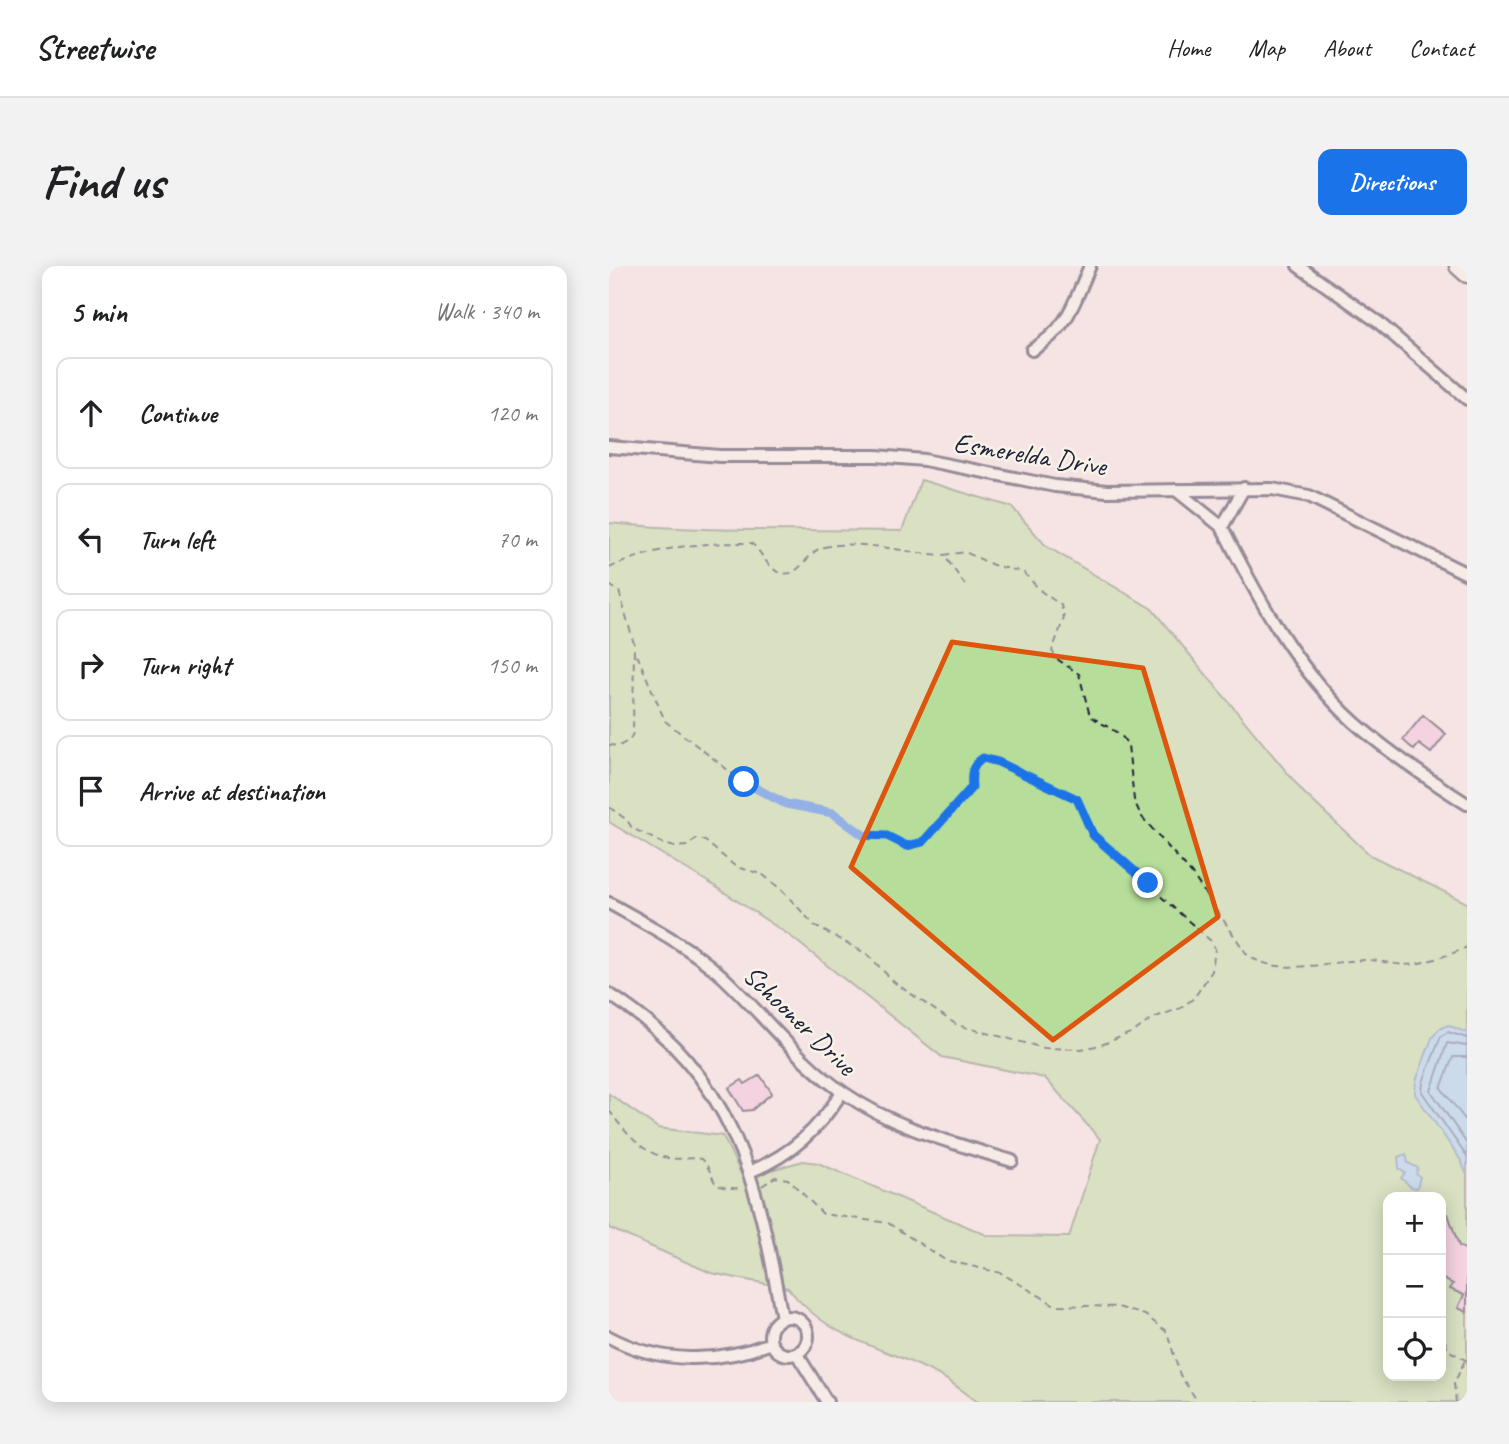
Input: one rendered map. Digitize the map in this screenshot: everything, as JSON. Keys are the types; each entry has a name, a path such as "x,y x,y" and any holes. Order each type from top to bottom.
{"street":[{"path":"1032,350 1054,337 1065,321 1090,266"},
{"path":"1298,266 1378,322 1467,399"},
{"path":"1458,266 1467,274"},
{"name":"Esmerelda Drive","path":"609,447 720,456 876,456 924,460 1055,486 1107,491 1244,488 1309,496 1467,574"},
{"path":"1222,527 1244,488"},
{"path":"1176,490 1222,527 1253,588 1316,680 1353,721 1399,758 1467,804"},
{"name":"Schooner Drive","path":"609,903 693,952 723,977 799,1056 862,1105 930,1136 1011,1161"},
{"path":"609,994 641,1017 691,1066 734,1132 755,1188 782,1318"},
{"path":"749,1172 774,1162 808,1137 842,1092"},
{"path":"782,1318 796,1318 804,1324 808,1333 808,1342 797,1354 781,1354 771,1343 770,1332 782,1318"},
{"path":"609,1337 642,1351 696,1360 750,1351 771,1343"},
{"path":"797,1354 827,1402"}],"path":[{"path":"609,568 651,551 692,543 751,542 772,569 783,573 797,570 816,549 860,544 900,553 944,555 965,552 993,565 1023,572 1042,592 1061,605 1064,618 1052,651 1057,659 1079,674 1090,716 1121,735 1128,745 1134,800 1141,816 1192,874 1248,956 1258,962 1285,967 1369,960 1412,964 1453,954 1467,947"},
{"path":"944,555 965,585"},
{"path":"609,585 618,591 634,644 633,733 630,740 618,746 609,745"},
{"path":"609,807 627,820 632,828 664,844 675,847 704,840 736,867 762,874 782,890 815,926 867,954 904,990 950,1021 971,1030 1044,1048 1090,1048 1121,1037 1153,1018 1181,1008 1194,998 1214,964 1212,942 1093,835 1077,799 998,762 983,758 971,771 972,787 923,842 907,846 887,836 863,835 833,813 771,799 733,774 665,720 646,670 638,657 634,656"},
{"path":"609,1110 629,1136 661,1156 701,1159 714,1183 721,1187 755,1188 775,1178 789,1179 823,1214 888,1223 945,1260 1001,1273 1055,1305 1118,1307 1145,1315 1167,1332 1180,1375 1198,1402"},
{"path":"1446,1344 1448,1350 1466,1361 1454,1384 1456,1402"}],"highlighted area":[{"path":"952,642 1143,668 1218,917 1053,1040 851,867"}],"green space":[{"path":"921,480 1012,507 1046,546 1152,609 1304,793 1370,855 1467,903 1467,1402 978,1402 921,1366 841,1332 805,1307 788,1288 711,1273 609,1228 609,1094 658,1128 723,1136 743,1178 803,1161 818,1163 989,1236 1069,1237 1100,1139 1045,1078 942,1057 789,935 609,822 609,523 718,529 902,531"}],"water":[{"path":"1448,1025 1467,1033 1467,1175 1460,1159 1415,1094 1416,1081 1432,1038 1439,1029"},
{"path":"1406,1154 1408,1163 1418,1168 1416,1174 1420,1177 1417,1188 1411,1187 1401,1178 1405,1173 1399,1169 1398,1157"}],"building":[{"path":"1423,715 1446,734 1431,753 1419,744 1414,750 1403,740"},
{"path":"760,1075 772,1093 752,1110 743,1111 729,1088 742,1080 745,1084"},
{"path":"1446,1214 1459,1246 1467,1250 1467,1312 1458,1308 1464,1295 1450,1289 1453,1284 1446,1280"}],"route":[{"path":"744,782 771,799 833,813 863,835 887,836 907,846 914,846 928,837 972,787 971,771 975,763 983,758 998,762 1077,799 1093,835 1148,883"}]}
